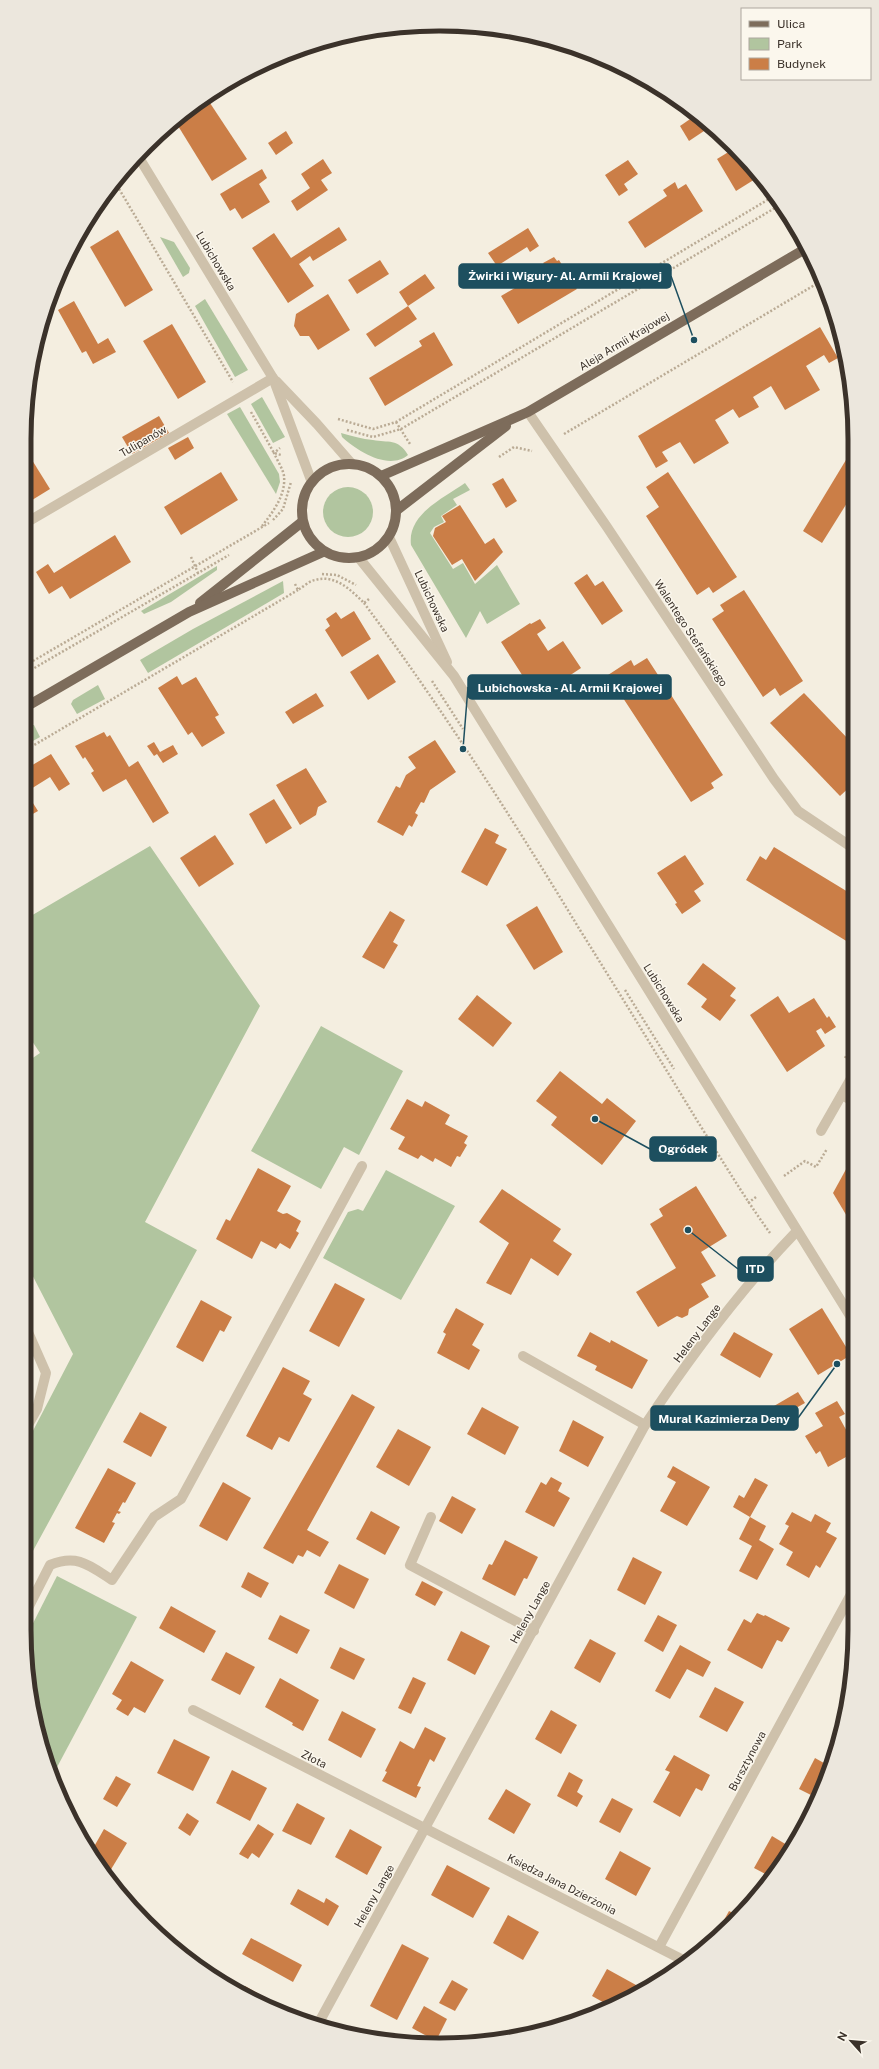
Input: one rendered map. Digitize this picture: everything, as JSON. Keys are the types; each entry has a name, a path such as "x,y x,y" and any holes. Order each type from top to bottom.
{"main road":[{"name":"Aleja Armii Krajowej","path":"381,476 528,412 802,251"},
{"name":"Aleja Armii Krajowej","path":"397,510 518,417"},
{"path":"351,463 366,466 381,476 392,490 397,510 395,523 389,537 376,550 359,558 342,558 324,552 307,536 302,522 302,498 311,480 329,467 351,463"},
{"path":"189,612 302,522"},
{"path":"31,704 189,612 324,552"}],"street":[{"name":"Lubichowska","path":"141,161 273,378 311,480"},
{"name":"Lubichowska","path":"273,378 317,424 351,463"},
{"name":"Tulipanów","path":"31,520 273,378"},
{"name":"Walentego Stefańskiego","path":"528,412 774,779 798,811 848,845"},
{"name":"Lubichowska","path":"389,537 454,676 848,1312"},
{"name":"Lubichowska","path":"359,558 454,676"},
{"path":"820,1131 848,1084"},
{"path":"842,1095 848,1098"},
{"path":"31,1602 50,1565 62,1560 85,1562 112,1580 154,1517 182,1499 362,1166"},
{"name":"Heleny Lange","path":"320,2020 534,1631 645,1425 667,1392 760,1269 797,1231"},
{"path":"31,1339 46,1373 37,1408 31,1419"},
{"path":"523,1356 645,1425"},
{"path":"431,1517 410,1565 534,1631"},
{"name":"Bursztynowa","path":"659,1947 848,1600"},
{"name":"Złota","path":"193,1710 425,1828"},
{"name":"Księdza Jana Dzierżonia","path":"425,1828 681,1959"}],"path":[{"path":"118,187 242,397 274,453 284,476 282,492 276,508 262,527"},
{"path":"317,424 331,417 373,429 396,422 769,199"},
{"path":"344,430 373,437 401,429 775,208"},
{"path":"494,460 514,447 535,451 817,283"},
{"path":"396,422 401,429"},
{"path":"274,453 295,437"},
{"path":"31,662 271,522 283,509 293,478"},
{"path":"31,670 230,554"},
{"path":"191,558 198,573"},
{"path":"319,574 337,575 356,584 360,589"},
{"path":"31,747 298,590"},
{"path":"365,594 375,605"},
{"path":"364,603 416,673 442,713 580,930 748,1203 780,1248"},
{"path":"430,678 464,730"},
{"path":"623,988 678,1076"},
{"path":"795,1169 805,1161 816,1167 823,1155"},
{"path":"754,1197 758,1204"}],"green space":[{"path":"160,237 174,242 190,268 189,273 183,277"},
{"path":"205,299 248,370 235,377 195,306"},
{"path":"262,397 285,437 273,443 251,404"},
{"path":"240,407 279,474 280,482 276,494 227,414"},
{"path":"341,433 365,439 392,442 400,446 408,455 392,461 383,460 364,453 356,448 342,437"},
{"path":"465,483 470,490 453,499 457,505 441,516 444,522 434,527 430,533 453,569 463,563 475,584 497,565 520,604 487,624 480,611 466,638 411,545 411,534 415,524 421,516 438,501"},
{"path":"343,487 353,487 366,494 373,507 373,517 366,530 353,537 343,537 334,533 327,526 323,517 323,507 327,498 334,491"},
{"path":"217,566 217,570 171,602 144,614 141,611"},
{"path":"283,581 284,593 148,673 140,660 193,629"},
{"path":"98,685 105,699 77,714 71,704 73,700"},
{"path":"31,725 34,725 40,737 31,742"},
{"path":"150,846 260,1006 145,1222 197,1250 31,1554 31,1435 73,1354 31,1273 31,1059 40,1053 31,1040 31,916"},
{"path":"321,1026 403,1071 359,1155 344,1147 321,1189 251,1151"},
{"path":"386,1170 455,1206 401,1300 323,1258 348,1212 358,1209 363,1211"},
{"path":"57,1576 137,1617 56,1769 45,1735 34,1683 31,1627"}],"building":[{"path":"210,102 247,159 212,181 178,126"},
{"path":"692,118 706,130 689,141 680,126"},
{"path":"286,131 293,143 276,155 268,143"},
{"path":"729,152 755,179 736,191 717,159"},
{"path":"323,159 332,173 321,180 328,190 297,211 291,201 310,188 301,174"},
{"path":"628,160 638,174 624,184 628,190 619,196 605,175"},
{"path":"262,169 267,178 259,184 270,202 242,219 235,208 230,211 220,194"},
{"path":"675,182 678,189 686,184 703,211 645,248 628,222 667,196 663,190"},
{"path":"339,227 347,240 313,261 310,256 299,264 314,286 288,303 252,248 274,233 291,258"},
{"path":"528,228 539,246 530,252 527,247 497,266 488,253"},
{"path":"118,230 153,290 125,307 90,247"},
{"path":"554,257 557,261 559,260 577,289 518,324 501,296 547,269 543,263"},
{"path":"380,260 389,274 357,294 348,280"},
{"path":"425,274 435,288 408,306 399,292"},
{"path":"328,294 350,330 318,350 309,336 300,336 294,326 296,314"},
{"path":"74,301 98,344 108,338 116,352 93,364 86,351 82,353 58,310"},
{"path":"408,306 417,319 375,347 366,334"},
{"path":"172,324 206,382 178,399 143,341"},
{"path":"820,327 838,358 829,363 824,355 806,366 820,390 785,410 771,386 753,397 759,407 739,418 733,409 715,420 729,443 694,464 680,442 662,452 668,461 656,468 638,436"},
{"path":"434,332 453,365 385,406 369,378 422,346 419,341"},
{"path":"159,416 169,433 132,454 122,437"},
{"path":"188,437 194,448 175,460 168,448"},
{"path":"848,457 848,501 822,543 803,531"},
{"path":"31,461 50,489 31,501"},
{"path":"221,472 238,500 181,535 164,507"},
{"path":"668,472 737,577 713,593 709,587 697,595 646,516 659,507 646,487"},
{"path":"503,478 517,501 506,508 492,484"},
{"path":"460,505 485,544 494,538 503,552 475,581 462,559 452,565 433,536 435,528 446,522 442,516"},
{"path":"115,535 131,562 70,599 62,586 49,594 36,572 48,564 54,573"},
{"path":"587,574 595,586 603,581 623,611 602,625 574,583"},
{"path":"744,590 803,681 780,696 775,688 763,697 712,619 724,611 720,605"},
{"path":"354,611 371,639 342,657 325,630 330,626 326,619 336,612 341,619"},
{"path":"540,619 546,628 537,634 548,651 563,641 581,668 545,692 535,676 526,681 501,642 530,623 531,624"},
{"path":"378,654 396,682 368,700 350,672"},
{"path":"647,658 723,775 711,783 714,788 691,802 608,675 631,660 634,666"},
{"path":"177,676 182,685 196,677 219,715 215,717 225,733 202,747 192,732 188,735 158,688"},
{"path":"316,693 324,706 293,724 285,712"},
{"path":"804,693 848,739 848,789 840,796 770,723"},
{"path":"104,732 107,737 110,735 129,767 138,761 169,813 153,823 126,779 103,792 91,773 94,771 85,757 83,759 75,746"},
{"path":"435,740 456,772 430,790 424,803 421,802 415,813 418,815 412,827 409,825 403,836 377,822 396,786 400,788 406,775 416,768 408,757"},
{"path":"154,742 160,752 173,745 178,754 163,763 157,754 154,756 147,746"},
{"path":"51,754 70,784 59,791 50,777 31,789 31,766"},
{"path":"306,768 327,802 318,807 316,815 300,825 276,785"},
{"path":"274,799 292,828 266,844 249,814"},
{"path":"31,800 38,811 31,815"},
{"path":"485,828 499,835 495,843 507,849 487,886 461,872"},
{"path":"215,835 234,864 199,887 180,858"},
{"path":"774,847 848,892 848,942 746,880 760,856 766,860"},
{"path":"685,855 704,884 694,891 701,901 682,914 675,904 677,903 657,873"},
{"path":"537,906 563,952 534,970 506,925"},
{"path":"390,911 405,920 393,942 398,945 384,969 362,957"},
{"path":"703,963 736,988 730,996 736,1000 720,1021 701,1007 707,999 687,984"},
{"path":"477,995 512,1023 493,1047 458,1019"},
{"path":"778,996 789,1013 814,998 827,1018 829,1016 836,1027 825,1034 821,1028 816,1031 825,1046 787,1072 750,1015"},
{"path":"560,1071 602,1104 607,1098 636,1121 602,1165 551,1125 557,1117 536,1101"},
{"path":"407,1099 422,1107 425,1101 450,1115 445,1124 468,1136 464,1143 467,1145 460,1157 457,1156 451,1167 435,1158 433,1162 421,1155 418,1159 398,1149 405,1137 390,1129"},
{"path":"848,1166 848,1218 833,1193"},
{"path":"258,1168 291,1186 277,1211 283,1214 287,1213 301,1221 296,1231 299,1233 290,1249 280,1243 276,1249 261,1241 252,1259 216,1239 226,1219 230,1221"},
{"path":"696,1186 727,1236 701,1252 716,1276 701,1284 709,1297 689,1309 688,1315 682,1318 677,1316 658,1327 636,1292 676,1268 650,1224 663,1216 659,1209"},
{"path":"502,1189 561,1229 553,1241 572,1254 558,1276 531,1258 511,1295 486,1283 509,1243 479,1222"},
{"path":"335,1283 365,1299 339,1347 309,1331"},
{"path":"201,1300 232,1317 224,1332 220,1330 203,1362 176,1347"},
{"path":"456,1308 484,1324 472,1345 480,1350 469,1370 437,1353 446,1334 443,1332"},
{"path":"822,1308 848,1350 848,1357 818,1375 789,1329"},
{"path":"590,1332 610,1343 611,1340 648,1360 632,1389 595,1370 597,1366 577,1356"},
{"path":"734,1332 773,1354 760,1378 720,1355"},
{"path":"283,1367 310,1381 303,1394 312,1399 289,1442 279,1437 272,1450 246,1436"},
{"path":"798,1392 805,1403 787,1413 774,1406"},
{"path":"352,1394 375,1407 307,1530 329,1542 320,1557 307,1550 303,1557 298,1555 293,1564 263,1548"},
{"path":"837,1401 845,1414 839,1417 848,1433 848,1458 846,1457 828,1467 820,1451 816,1454 805,1436 823,1426 815,1413"},
{"path":"482,1407 519,1427 505,1455 467,1434"},
{"path":"140,1412 167,1427 151,1457 123,1442"},
{"path":"573,1420 604,1437 588,1467 559,1451"},
{"path":"398,1429 431,1447 409,1486 376,1467"},
{"path":"673,1466 710,1487 687,1526 660,1511 676,1482 667,1477"},
{"path":"108,1468 136,1483 125,1503 123,1502 118,1511 121,1512 119,1514 117,1513 112,1522 115,1523 104,1543 75,1528"},
{"path":"551,1477 562,1483 558,1491 570,1498 554,1527 525,1512 541,1482 546,1485"},
{"path":"755,1478 768,1485 750,1517 733,1507 739,1495 744,1498"},
{"path":"223,1482 251,1498 227,1541 199,1526"},
{"path":"452,1496 476,1509 462,1534 439,1521"},
{"path":"371,1511 400,1527 385,1555 356,1539"},
{"path":"792,1512 811,1522 815,1514 831,1523 826,1532 837,1538 820,1568 816,1565 809,1578 786,1565 793,1552 779,1544 789,1526 785,1524"},
{"path":"750,1517 766,1526 759,1540 774,1549 757,1580 739,1571 752,1546 739,1539"},
{"path":"505,1540 538,1557 527,1579 524,1578 515,1596 482,1579 489,1564 492,1565"},
{"path":"633,1557 662,1572 645,1605 617,1590"},
{"path":"339,1564 369,1579 354,1609 324,1593"},
{"path":"248,1572 269,1583 261,1598 241,1587"},
{"path":"422,1581 443,1592 435,1606 415,1595"},
{"path":"171,1606 216,1631 204,1653 159,1628"},
{"path":"757,1613 764,1616 765,1615 790,1628 782,1642 777,1640 762,1669 727,1650 744,1619 751,1623"},
{"path":"280,1615 310,1630 297,1654 268,1639"},
{"path":"658,1615 677,1625 663,1652 644,1641"},
{"path":"461,1631 490,1646 475,1675 447,1660"},
{"path":"590,1639 616,1653 600,1683 574,1668"},
{"path":"680,1645 711,1662 703,1677 687,1669 670,1699 655,1691"},
{"path":"340,1647 365,1659 354,1680 330,1668"},
{"path":"226,1652 255,1667 240,1695 211,1680"},
{"path":"131,1661 164,1680 145,1713 134,1707 128,1716 116,1709 122,1700 112,1694"},
{"path":"413,1677 426,1683 411,1714 398,1708"},
{"path":"280,1678 319,1700 303,1731 292,1725 293,1723 265,1707"},
{"path":"715,1687 744,1702 727,1732 699,1717"},
{"path":"551,1710 577,1725 561,1754 535,1739"},
{"path":"342,1711 376,1729 361,1758 328,1740"},
{"path":"425,1727 446,1738 434,1762 430,1759 417,1786 421,1787 416,1798 382,1781 387,1772 385,1771 400,1741 414,1749"},
{"path":"174,1739 210,1757 193,1791 157,1773"},
{"path":"674,1755 710,1775 702,1791 696,1788 680,1817 653,1802 670,1772 665,1770"},
{"path":"815,1758 825,1764 813,1796 799,1789"},
{"path":"232,1770 267,1788 250,1821 216,1803"},
{"path":"569,1772 583,1780 577,1792 583,1796 577,1807 557,1796"},
{"path":"116,1776 131,1784 117,1807 103,1799"},
{"path":"506,1789 531,1804 514,1834 488,1819"},
{"path":"612,1798 633,1809 620,1833 599,1822"},
{"path":"297,1803 325,1818 311,1845 282,1831"},
{"path":"187,1813 199,1821 190,1836 178,1828"},
{"path":"258,1824 274,1834 259,1858 252,1853 248,1859 239,1854"},
{"path":"104,1829 127,1843 110,1871 94,1847"},
{"path":"350,1829 382,1847 367,1875 335,1857"},
{"path":"772,1836 786,1845 766,1875 754,1868"},
{"path":"620,1851 651,1868 636,1896 605,1879"},
{"path":"447,1865 490,1888 473,1918 431,1895"},
{"path":"298,1889 324,1903 326,1898 339,1906 328,1926 290,1904"},
{"path":"729,1911 733,1913 728,1918 722,1924"},
{"path":"508,1915 539,1932 523,1960 493,1943"},
{"path":"251,1938 302,1965 293,1982 242,1954"},
{"path":"402,1944 429,1958 397,2020 370,2006"},
{"path":"607,1969 638,1986 605,2003 592,1996"},
{"path":"452,1980 468,1989 455,2011 439,2003"},
{"path":"245,1986 279,2005 259,1996 244,1988"},
{"path":"424,2006 447,2019 438,2038 430,2038 412,2028"}],"place":[{"name":"Żwirki i Wigury- Al. Armii Krajowej","path":"694,340"},
{"name":"Lubichowska - Al. Armii Krajowej","path":"463,749"},
{"name":"Ogródek","path":"595,1119"},
{"name":"ITD","path":"688,1230"},
{"name":"Mural Kazimierza Deny","path":"837,1364"}]}
